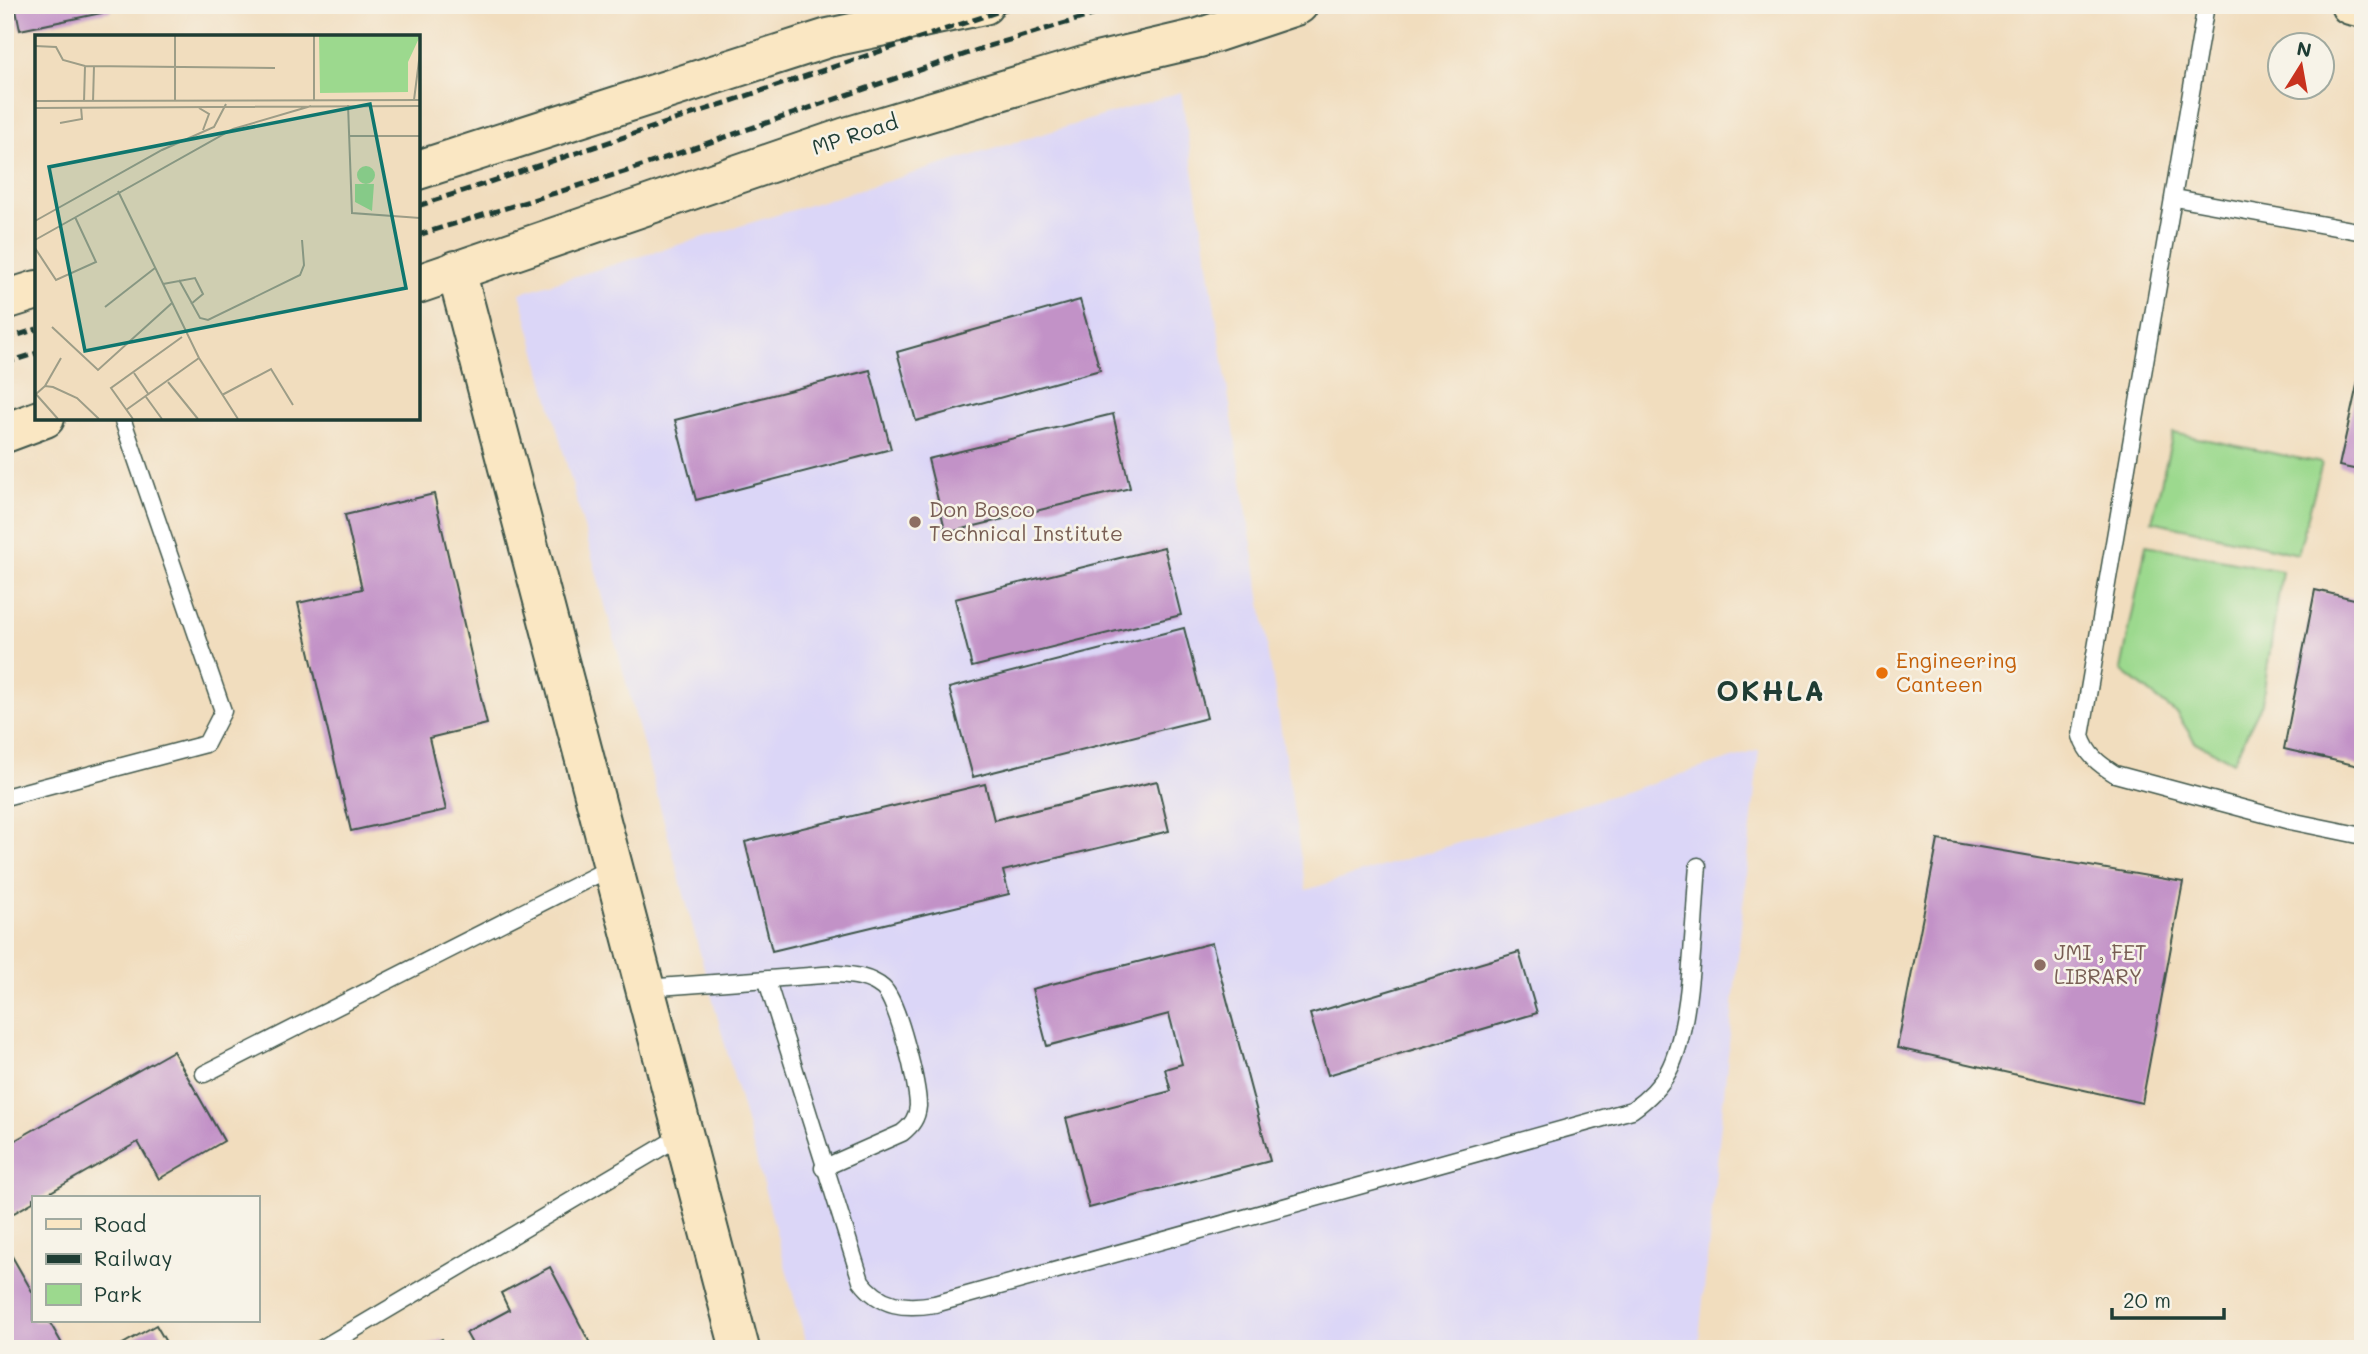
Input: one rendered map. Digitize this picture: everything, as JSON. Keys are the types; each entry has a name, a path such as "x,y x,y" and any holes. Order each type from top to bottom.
{"main road":[{"path":"420,169 828,38 984,5"},
{"name":"MP Road","path":"420,283 846,137 1097,62 1199,38 1298,5"},
{"path":"2350,5 2363,8"},
{"path":"456,270 740,1349"},
{"path":"5,300 35,291"},
{"path":"5,433 40,420"}],"lane":[{"path":"2206,5 2081,736 2085,748 2096,762 2115,774 2290,821 2363,836"},
{"path":"2175,198 2363,232"},
{"path":"5,797 206,744 223,711 123,420"},
{"path":"204,1074 614,866"},
{"path":"767,981 823,1168 861,1281 870,1294 883,1302 915,1307 935,1304 1468,1155 1603,1121 1632,1110 1644,1101 1668,1072 1677,1051 1684,1021 1698,866"},
{"path":"645,988 837,974 859,977 883,988 894,1003 917,1094 916,1115 912,1125 902,1133 823,1168"},
{"path":"321,1349 684,1134"}],"shaded area":[{"name":"Don Bosco Technical Institute","path":"1181,92 1306,890 1759,750 1698,1349 808,1349 520,293"}],"green space":[{"path":"2173,433 2322,463 2298,554 2152,521"},
{"path":"2146,545 2282,571 2262,703 2233,762 2195,742 2177,714 2121,670"}],"building":[{"path":"15,5 110,5 111,11 20,30"},
{"path":"1080,300 1100,370 916,421 897,352"},
{"path":"2363,363 2363,471 2339,466"},
{"path":"870,370 891,449 696,500 675,420"},
{"path":"1113,414 1130,488 946,533 928,459"},
{"path":"434,494 487,724 429,738 446,810 351,831 298,603 362,589 345,515"},
{"path":"1164,547 1181,615 972,667 955,599"},
{"path":"2315,590 2363,601 2363,767 2284,749"},
{"path":"1184,628 1207,718 973,777 949,688"},
{"path":"1157,781 1169,831 1003,871 1009,894 772,951 745,842 985,784 994,820"},
{"name":"JMI , FET LIBRARY","path":"1938,840 2183,882 2142,1103 1897,1048"},
{"path":"1212,943 1270,1161 1089,1208 1066,1118 1171,1091 1165,1069 1182,1064 1169,1014 1047,1046 1032,989"},
{"path":"1519,952 1537,1013 1328,1075 1310,1014"},
{"path":"173,1051 224,1141 159,1179 138,1142 44,1196 32,1196 32,1203 5,1218 5,1146"},
{"path":"5,1244 32,1291 32,1322 50,1322 65,1349 5,1349"},
{"path":"550,1267 593,1349 475,1349 466,1333 509,1310 501,1293"},
{"path":"156,1325 170,1349 114,1349"},
{"path":"442,1339 447,1349 421,1349"}],"railway":[{"path":"420,205 1018,5"},
{"path":"420,234 627,171 989,46 1126,5"},
{"path":"5,339 35,330"},
{"path":"5,363 35,354"}],"place":[{"name":"Don Bosco Technical Institute","path":"915,522"},
{"name":"Engineering Canteen","path":"1882,673"},
{"name":"JMI , FET LIBRARY","path":"2040,965"}],"district":[{"name":"OKHLA","path":"1771,691"}]}
